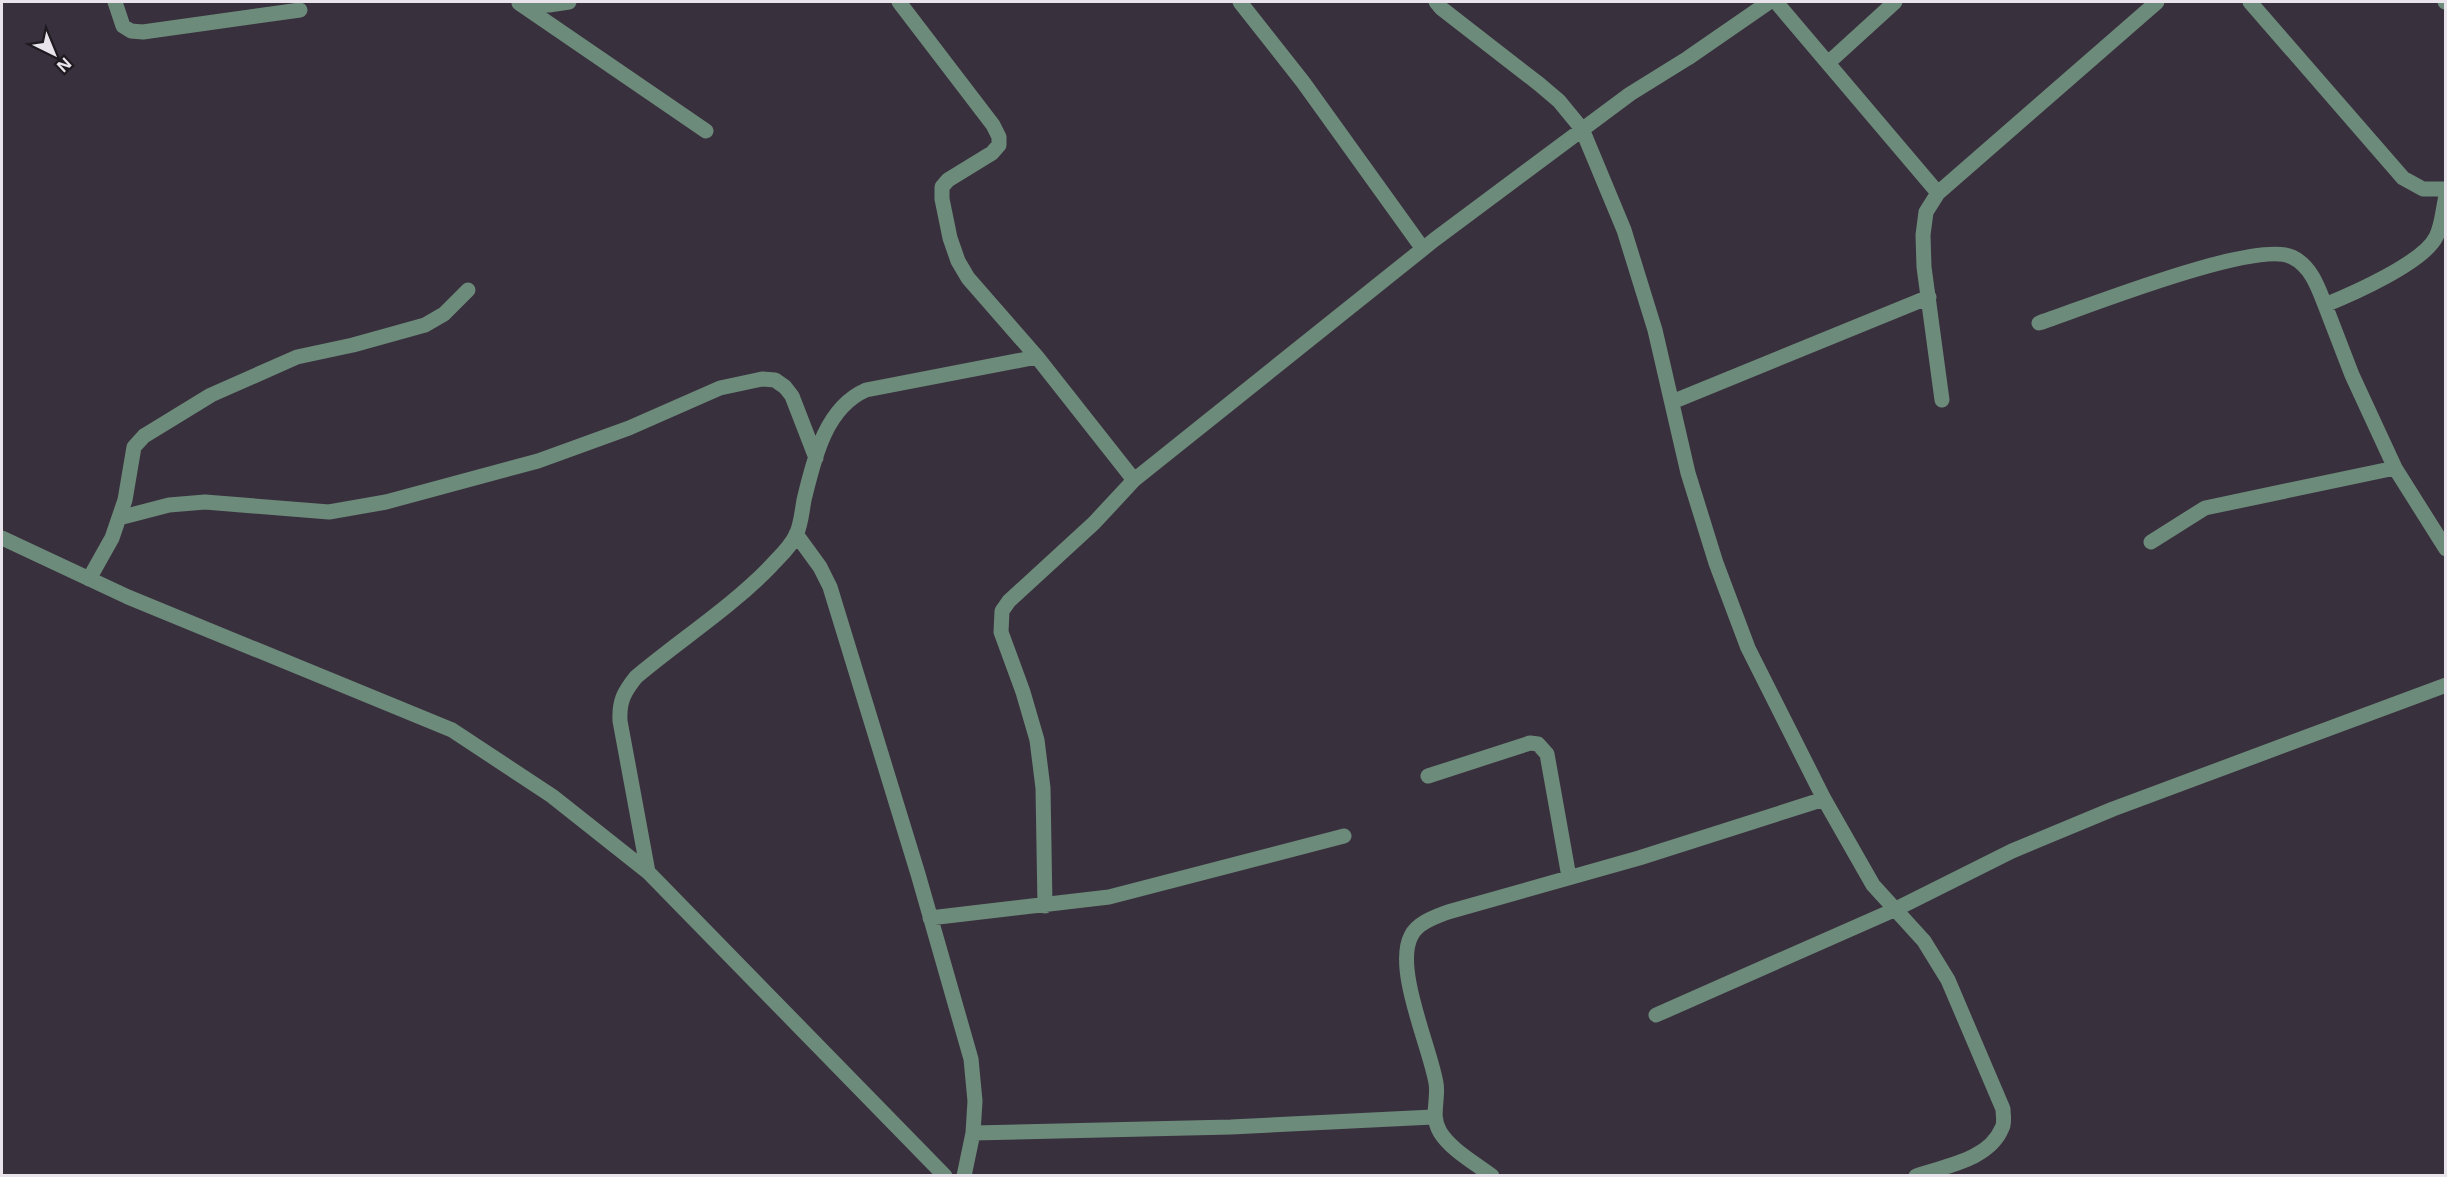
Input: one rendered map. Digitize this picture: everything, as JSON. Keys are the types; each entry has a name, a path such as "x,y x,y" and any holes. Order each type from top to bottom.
{"street":[{"path":"115,2 123,26 131,32 300,10"},
{"path":"518,2 549,5 569,2"},
{"path":"518,2 706,131"},
{"path":"898,2 993,125 999,137 999,146 992,153 948,180 942,187 942,199 950,238 958,261 968,278 1037,357 1134,480"},
{"path":"1240,2 1303,82 1424,249"},
{"path":"1436,2 1552,95 1582,129 1624,230 1655,330 1688,472 1716,563 1748,648 1824,799 1873,885 1924,941 1948,980 2003,1109 2004,1126 1995,1141 1979,1155 1916,1176"},
{"path":"1045,906 1043,788 1037,740 1023,692 1001,632 1002,611 1009,601 1094,523 1134,480 1424,249 1630,94 1688,58 1769,2"},
{"path":"1776,2 1938,193"},
{"path":"1828,63 1894,2"},
{"path":"1942,400 1923,235 1926,212 1938,193 2157,2"},
{"path":"2250,2 2403,178 2423,189 2445,189"},
{"path":"2325,305 2345,297 2416,259 2429,248 2437,236 2445,196"},
{"path":"2039,323 2227,260 2265,253 2291,256 2305,266 2317,283 2352,375 2396,468 2445,549"},
{"path":"89,579 112,538 125,500 134,447 144,436 211,395 297,357 353,345 424,325 444,314 468,290"},
{"path":"1672,402 1929,297"},
{"path":"648,872 620,721 620,705 624,692 636,677 759,578 786,550 796,534 816,458 829,424 837,411 852,396 866,390 1037,357"},
{"path":"119,518 169,505 205,502 329,512 386,502 538,461 629,428 720,388 762,379 775,380 792,396 816,458"},
{"path":"2151,542 2205,508 2396,468"},
{"path":"796,534 820,567 830,587 971,1059 975,1101 973,1133 964,1176"},
{"path":"2,538 139,601 452,730 552,796 648,872 945,1176"},
{"path":"1656,1015 1894,910 2012,851 2114,809 2445,685"},
{"path":"1428,776 1530,744 1538,744 1546,754 1569,877"},
{"path":"1492,1176 1450,1144 1440,1132 1433,1117 1436,1085 1412,1000 1406,952 1411,935 1426,920 1448,912 1824,799"},
{"path":"930,918 1109,897 1344,836"},
{"path":"973,1133 1231,1127 1433,1117"}]}
